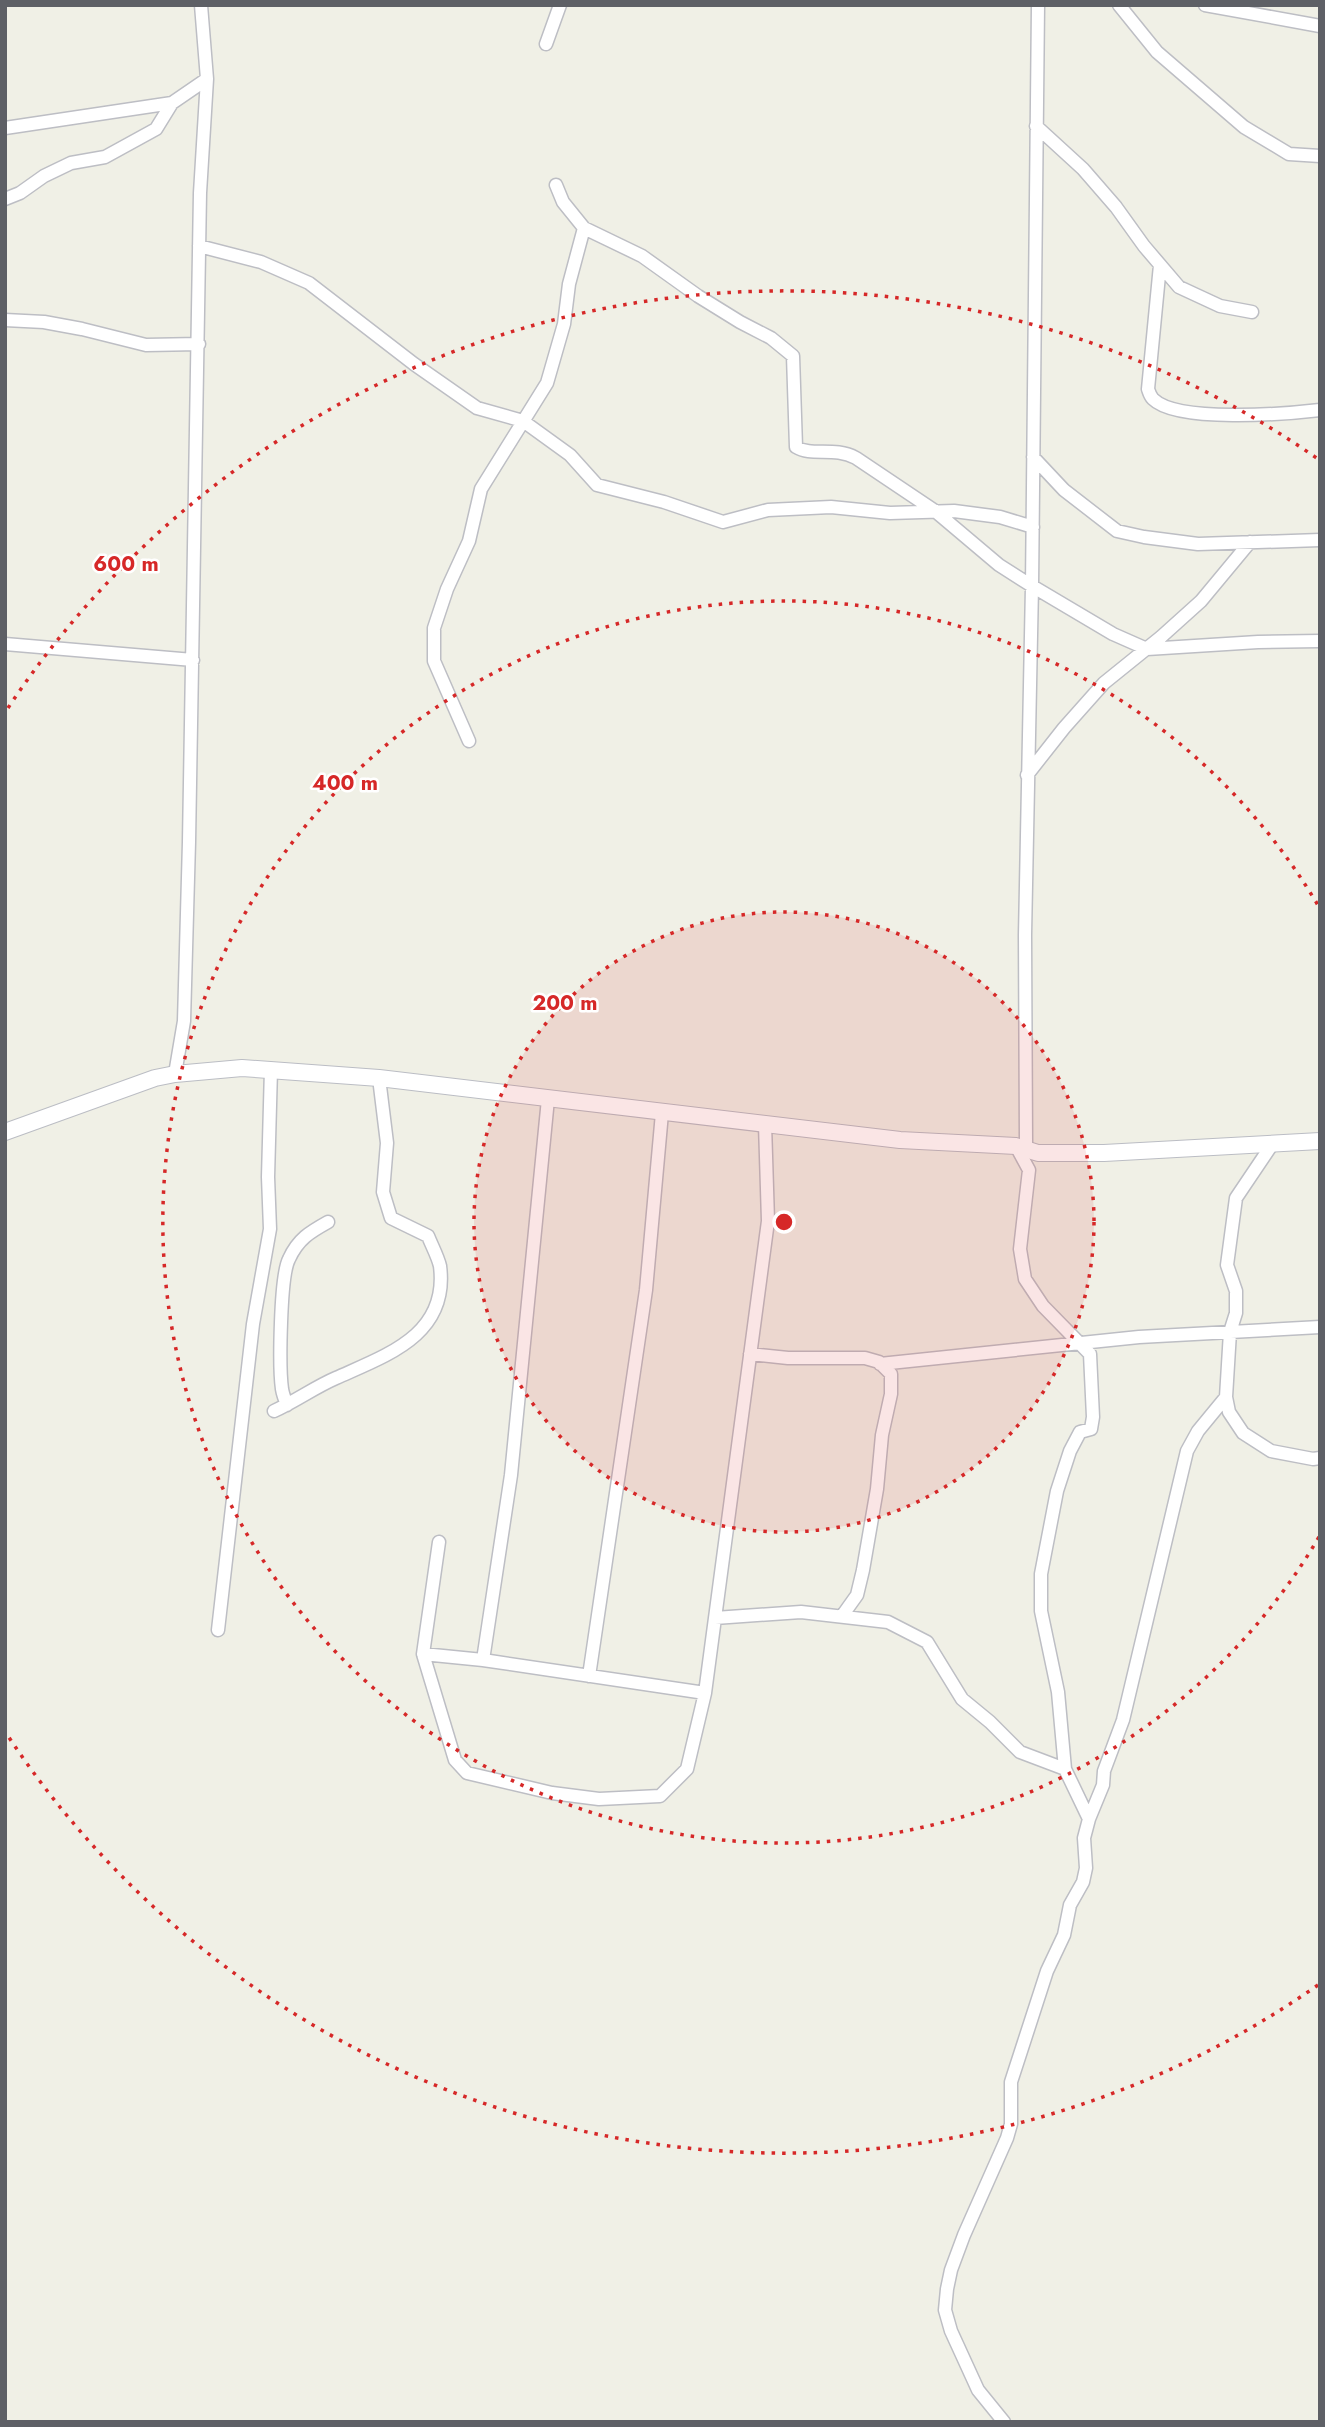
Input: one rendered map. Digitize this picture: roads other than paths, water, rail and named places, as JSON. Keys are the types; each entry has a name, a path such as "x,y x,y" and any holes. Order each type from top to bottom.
{"main road":[{"path":"5,1132 130,1087 175,1074 243,1068 379,1078 900,1140 1016,1146 1038,1153 1320,1140"}],"street":[{"path":"175,1074 184,1021 193,660 199,246 206,79 201,5"},
{"path":"546,44 560,5"},
{"path":"1038,5 1032,586 1024,935 1026,1144 1016,1146 1028,1170 1020,1249 1025,1279 1043,1306 1090,1354 1093,1417 1091,1429 1080,1432 1067,1461 1057,1492 1041,1574 1041,1611 1058,1692 1065,1769 1089,1819"},
{"path":"1119,5 1157,52 1244,127 1289,154 1320,156"},
{"path":"1205,5 1320,26"},
{"path":"5,199 71,163 105,158 156,129 172,103 206,79"},
{"path":"5,128 172,103"},
{"path":"1036,126 1091,178 1179,287 1220,306 1252,312"},
{"path":"556,185 563,202 584,228 642,256 698,296 771,338 793,356 796,447 803,451 845,452 935,511 999,565 1113,634 1147,649 1320,641"},
{"path":"469,741 435,661 434,628 447,589 469,541 481,489 547,383 564,324 569,284 584,228"},
{"path":"199,246 261,261 309,283 414,364 477,408 523,421 570,455 597,485 664,502 723,522 768,510 831,507 890,513 954,511 1000,517 1032,527"},
{"path":"1160,265 1148,389 1153,399 1179,411 1236,414 1320,411"},
{"path":"5,320 44,322 146,345 199,344"},
{"path":"1033,457 1064,490 1117,531 1198,544 1320,540"},
{"path":"1027,775 1104,683 1201,601 1250,542"},
{"path":"5,643 193,660"},
{"path":"218,1630 253,1324 271,1229 268,1177 271,1069"},
{"path":"274,1411 332,1379 400,1348 427,1324 440,1302 440,1265 428,1236 391,1217 383,1192 387,1143 379,1078"},
{"path":"483,1660 511,1475 548,1098"},
{"path":"589,1675 646,1290 662,1113"},
{"path":"439,1542 423,1654 455,1759 467,1773 552,1793 599,1799 660,1796 687,1769 695,1747 705,1693 768,1221 765,1124"},
{"path":"1273,1143 1236,1198 1227,1265 1236,1291 1236,1313 1230,1332 1226,1397 1229,1412 1243,1433 1271,1451 1320,1458"},
{"path":"287,1405 282,1392 280,1363 283,1289 288,1260 304,1236 328,1222"},
{"path":"880,1364 1077,1342 1320,1327"},
{"path":"750,1354 789,1358 865,1357 880,1364 891,1374 891,1394 882,1435 877,1489 857,1595 842,1616"},
{"path":"1004,2422 978,2390 951,2331 945,2310 951,2270 1007,2138 1010,2124 1010,2082 1047,1971 1064,1935 1070,1905 1083,1882 1086,1868 1084,1838 1103,1785 1104,1771 1124,1720 1187,1451 1198,1431 1226,1397"},
{"path":"715,1618 801,1612 888,1622 927,1642 962,1699 990,1721 1020,1752 1065,1769"},
{"path":"423,1654 483,1660 705,1693"}]}
